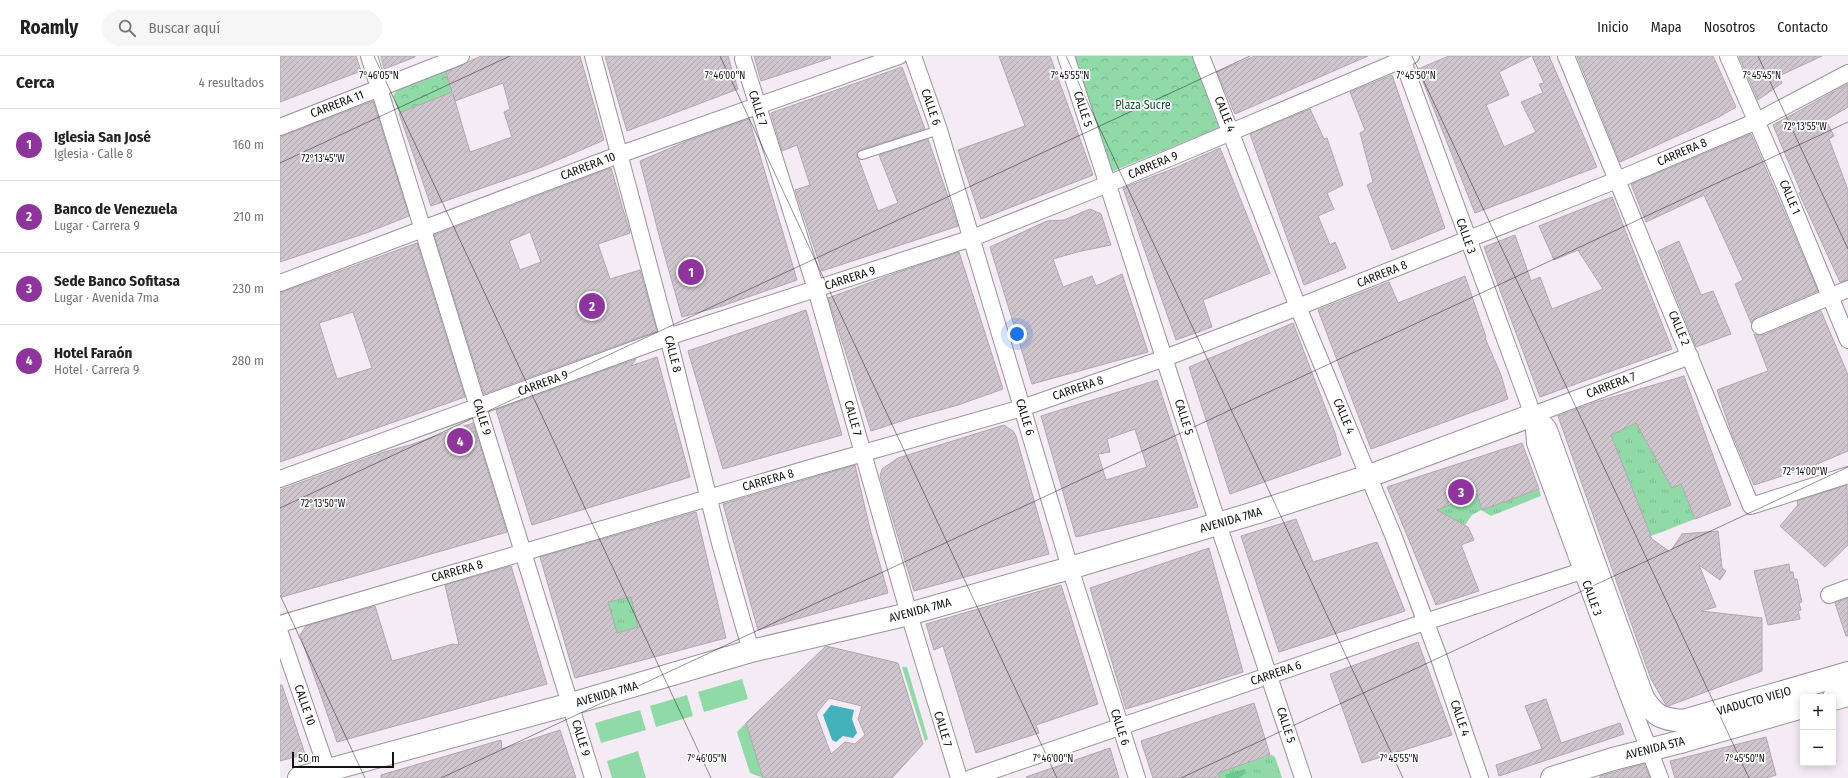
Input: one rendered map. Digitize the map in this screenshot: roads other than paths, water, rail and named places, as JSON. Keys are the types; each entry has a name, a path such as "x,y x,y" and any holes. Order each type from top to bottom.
{"street":[{"name":"CALLE 9","path":"369,56 422,230 479,406 593,778"},
{"name":"CARRERA 11","path":"280,127 461,56"},
{"name":"CALLE 8","path":"593,56 621,154 709,498 751,651"},
{"name":"CARRERA 10","path":"280,283 621,154 899,56"},
{"name":"CALLE 6","path":"913,56 939,130 1070,568 1137,778"},
{"name":"CALLE 5","path":"1066,56 1218,524 1303,778"},
{"name":"CALLE 4","path":"1201,56 1232,132 1298,307 1369,476 1396,533 1425,622 1438,655 1480,778"},
{"name":"CALLE 2","path":"1566,56 1751,506 1848,475"},
{"name":"CALLE 1","path":"1728,56 1832,298 1848,340"},
{"name":"CARRERA 9","path":"280,479 668,337 972,238 1108,184 1405,57"},
{"name":"CALLE 3","path":"1405,57 1467,240 1532,415 1546,430 1589,569 1660,778"},
{"name":"CALLE 7","path":"743,59 816,289 908,614 959,778"},
{"name":"CARRERA 8","path":"280,624 863,453 1022,408 1165,358 1298,307 1617,180 1757,121 1848,73"},
{"path":"1760,326 1832,298 1848,289"},
{"name":"CARRERA 7","path":"1532,415 1690,356"},
{"name":"AVENIDA 7MA","path":"299,778 329,774 479,728 571,704 751,651 908,614 1070,568 1218,524 1369,476 1532,415"},
{"name":"CALLE 3","path":"1589,569 1643,698 1650,709 1658,716 1668,720 1683,721"},
{"name":"CARRERA 6","path":"971,778 1425,622 1589,569"},
{"path":"1829,595 1848,588"},
{"name":"CALLE 10","path":"280,632 329,774"},
{"name":"VIADUCTO VIEJO","path":"1755,710 1848,673"},
{"path":"1836,698 1848,695"},
{"name":"VIADUCTO VIEJO","path":"1683,721 1755,710 1800,707"},
{"name":"AVENIDA 5TA","path":"1552,778 1649,749 1755,710"}],"lane":[{"path":"862,155 939,130"}],"water":[{"path":"831,705 854,710 852,719 857,733 853,738 843,736 836,742 832,740 823,715"}],"place":[{"name":"Iglesia San José","path":"691,272"},
{"name":"Banco de Venezuela","path":"592,306"},
{"name":"Hotel Faraón","path":"460,441"},
{"name":"Sede Banco Sofitasa","path":"1461,492"}],"park label":[{"name":"Plaza Sucre","path":"1143,105"}]}
